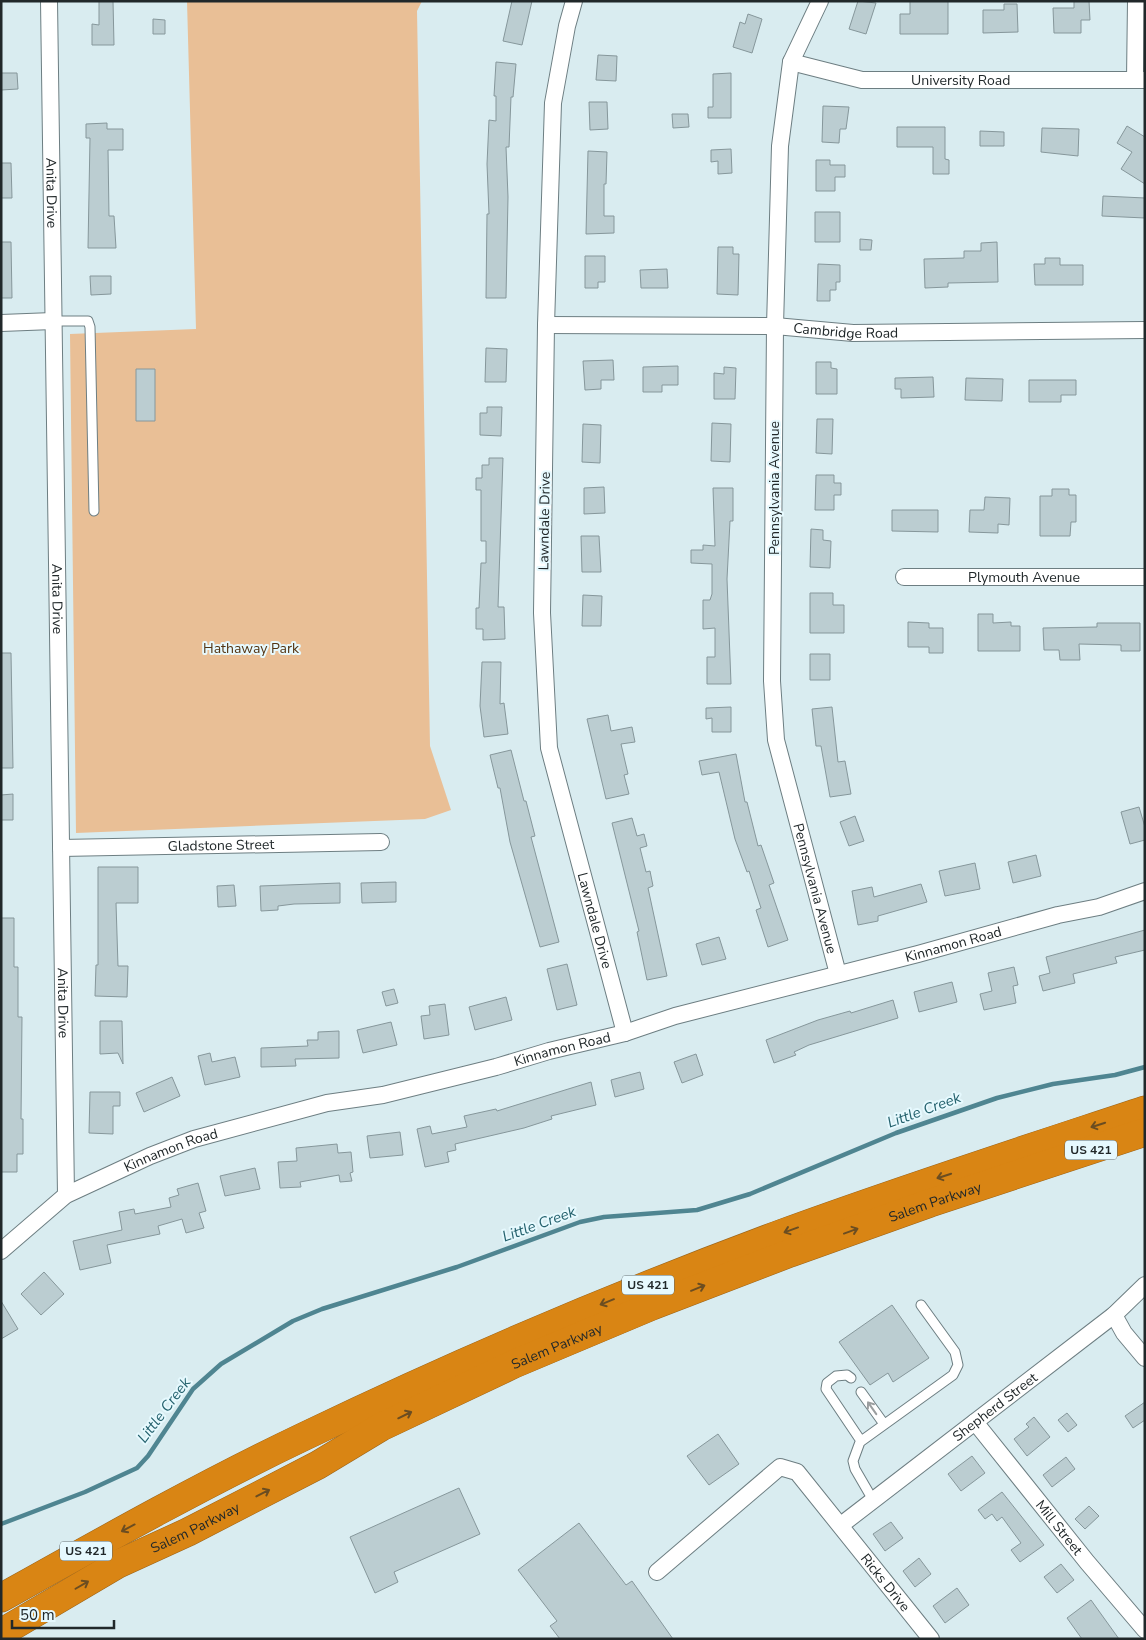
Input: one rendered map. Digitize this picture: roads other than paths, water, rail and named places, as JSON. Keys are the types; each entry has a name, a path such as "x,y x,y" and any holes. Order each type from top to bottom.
{"highway":[{"name":"Salem Parkway","path":"1,1598 105,1540 303,1436 575,1315 712,1260 843,1211 1145,1110"},
{"name":"Salem Parkway","path":"1,1633 118,1564 188,1532 318,1465 381,1427 557,1346 790,1253 930,1203 1145,1132"},
{"path":"14,1639 40,1610"}],"street":[{"name":"Anita Drive","path":"49,1 66,1196"},
{"name":"Lawndale Drive","path":"574,1 567,26 553,103 546,325 542,613 548,748 625,1033"},
{"name":"Pennsylvania Avenue","path":"820,1 791,62 780,146 775,326 772,680 776,740 838,974"},
{"path":"1136,1 1140,79"},
{"name":"University Road","path":"791,62 862,80 1140,79"},
{"path":"1,323 53,321"},
{"name":"Cambridge Road","path":"546,325 775,326 853,333 1145,330"},
{"name":"Plymouth Avenue","path":"904,577 1145,577"},
{"name":"Gladstone Street","path":"61,848 381,842"},
{"name":"Kinnamon Road","path":"1,1251 66,1196 150,1156 238,1126 327,1103 402,1090 625,1033 675,1016 1058,915 1099,907 1145,891"},
{"name":"Shepherd Street","path":"841,1525 1114,1315 1145,1285"},
{"path":"1114,1315 1124,1333 1145,1358"},
{"name":"Mill Street","path":"976,1422 1075,1548 1145,1630"},
{"name":"Ricks Drive","path":"657,1572 780,1467 797,1472 931,1639"}],"lane":[{"path":"53,321 88,321 90,327 94,511"},
{"path":"873,1500 855,1469 853,1461 862,1441 953,1375 956,1370 958,1359 955,1352 921,1305"},
{"path":"851,1378 847,1375 836,1376 827,1384 826,1389 862,1441"},
{"path":"861,1392 884,1424"}],"waterway":[{"name":"Little Creek","path":"1,1524 85,1492 137,1468 148,1456 193,1389 221,1364 293,1321 322,1309 457,1267 580,1222 604,1217 697,1210 750,1194 896,1133 997,1098 1053,1084 1115,1075 1145,1067"}],"park label":[{"name":"Hathaway Park","path":"251,648"}]}
